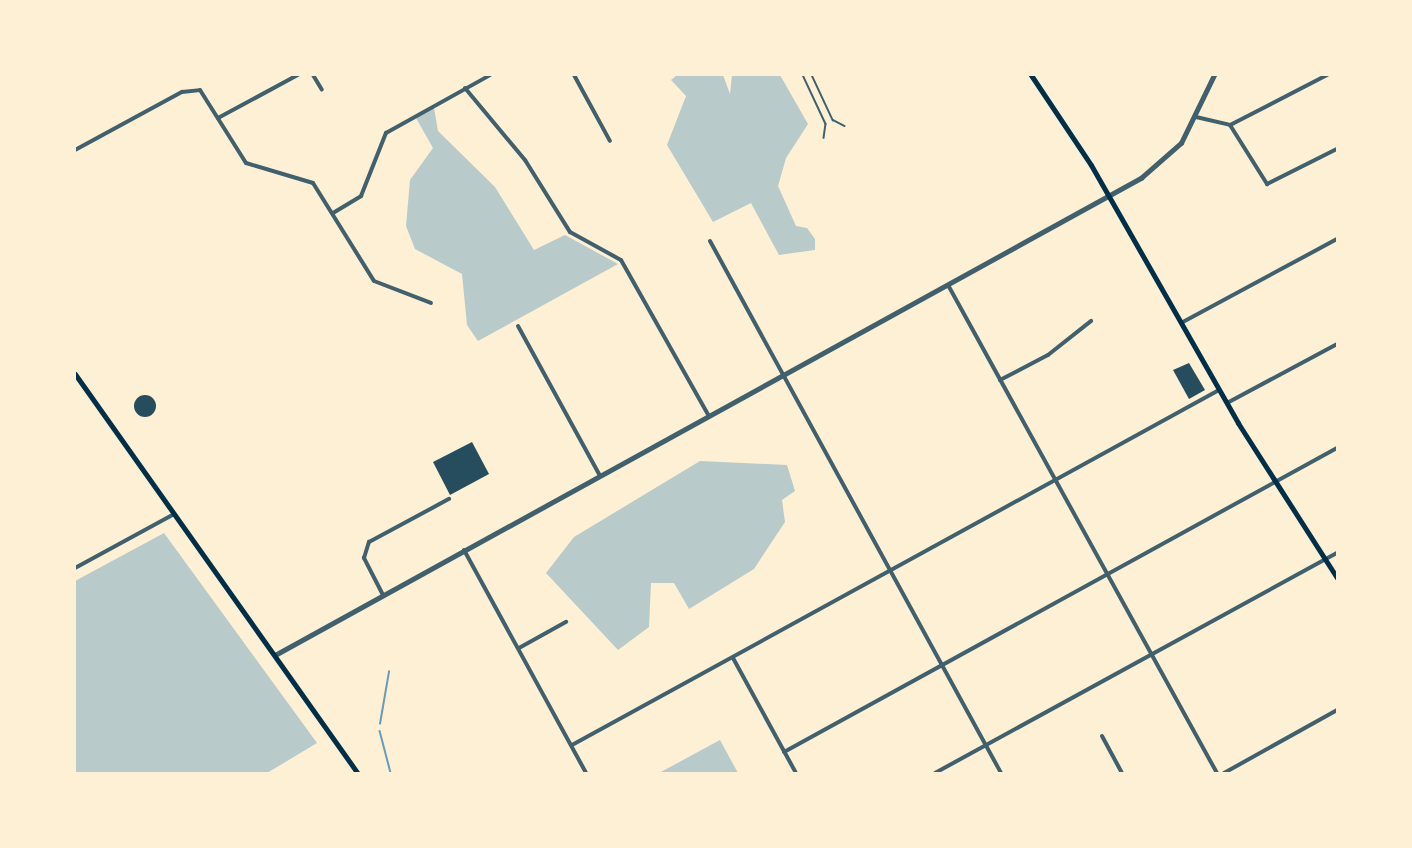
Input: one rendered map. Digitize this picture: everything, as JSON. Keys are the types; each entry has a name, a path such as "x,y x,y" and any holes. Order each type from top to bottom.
{"main road":[{"path":"1031,75 1108,197 1219,390 1337,578"},
{"path":"75,374 358,773"}],"street":[{"path":"218,118 298,75"},
{"path":"314,75 322,90"},
{"path":"333,213 361,196 386,133 490,75"},
{"path":"574,75 610,141"},
{"path":"275,655 1108,197 1170,156 1196,117 1214,75"},
{"path":"1196,117 1230,125 1327,75"},
{"path":"465,88 525,160 570,232 621,260 709,416"},
{"path":"75,150 189,89 200,90 246,163 313,183 374,281 431,303"},
{"path":"1230,125 1267,184 1337,149"},
{"path":"1180,323 1337,239"},
{"path":"710,241 786,374 1001,773"},
{"path":"948,285 1217,773"},
{"path":"1000,380 1048,355 1091,321"},
{"path":"518,326 600,476"},
{"path":"1227,403 1337,344"},
{"path":"572,746 1219,390"},
{"path":"784,752 1337,448"},
{"path":"383,595 364,558 369,542 449,499"},
{"path":"75,568 174,514"},
{"path":"464,550 586,773"},
{"path":"935,773 1337,553"},
{"path":"519,648 566,622"},
{"path":"733,658 796,773"},
{"path":"1224,773 1337,710"},
{"path":"1102,736 1122,773"}],"lane":[{"path":"803,75 825,124 824,138"},
{"path":"812,75 833,120 845,126"}],"shaded area":[{"path":"677,75 723,75 730,94 732,75 780,75 808,124 786,158 778,186 796,226 807,228 815,239 815,250 779,255 751,203 713,222 667,145 686,96 671,80"},
{"path":"434,108 438,131 495,187 534,250 565,235 618,264 478,341 467,325 462,274 415,249 406,226 410,180 433,148 416,118"},
{"path":"700,461 787,465 795,491 782,500 785,522 754,569 689,609 674,583 651,583 649,627 618,650 546,573 574,537"},
{"path":"164,533 317,743 267,773 75,773 75,581"},
{"path":"720,740 738,773 659,773"}],"building":[{"path":"1189,363 1205,390 1189,399 1173,370"},
{"path":"145,395 153,398 156,406 153,414 145,417 137,414 134,406 137,398"},
{"path":"472,442 489,474 450,495 433,462"}],"waterway":[{"path":"380,724 389,672"},
{"path":"380,731 391,773"}]}
